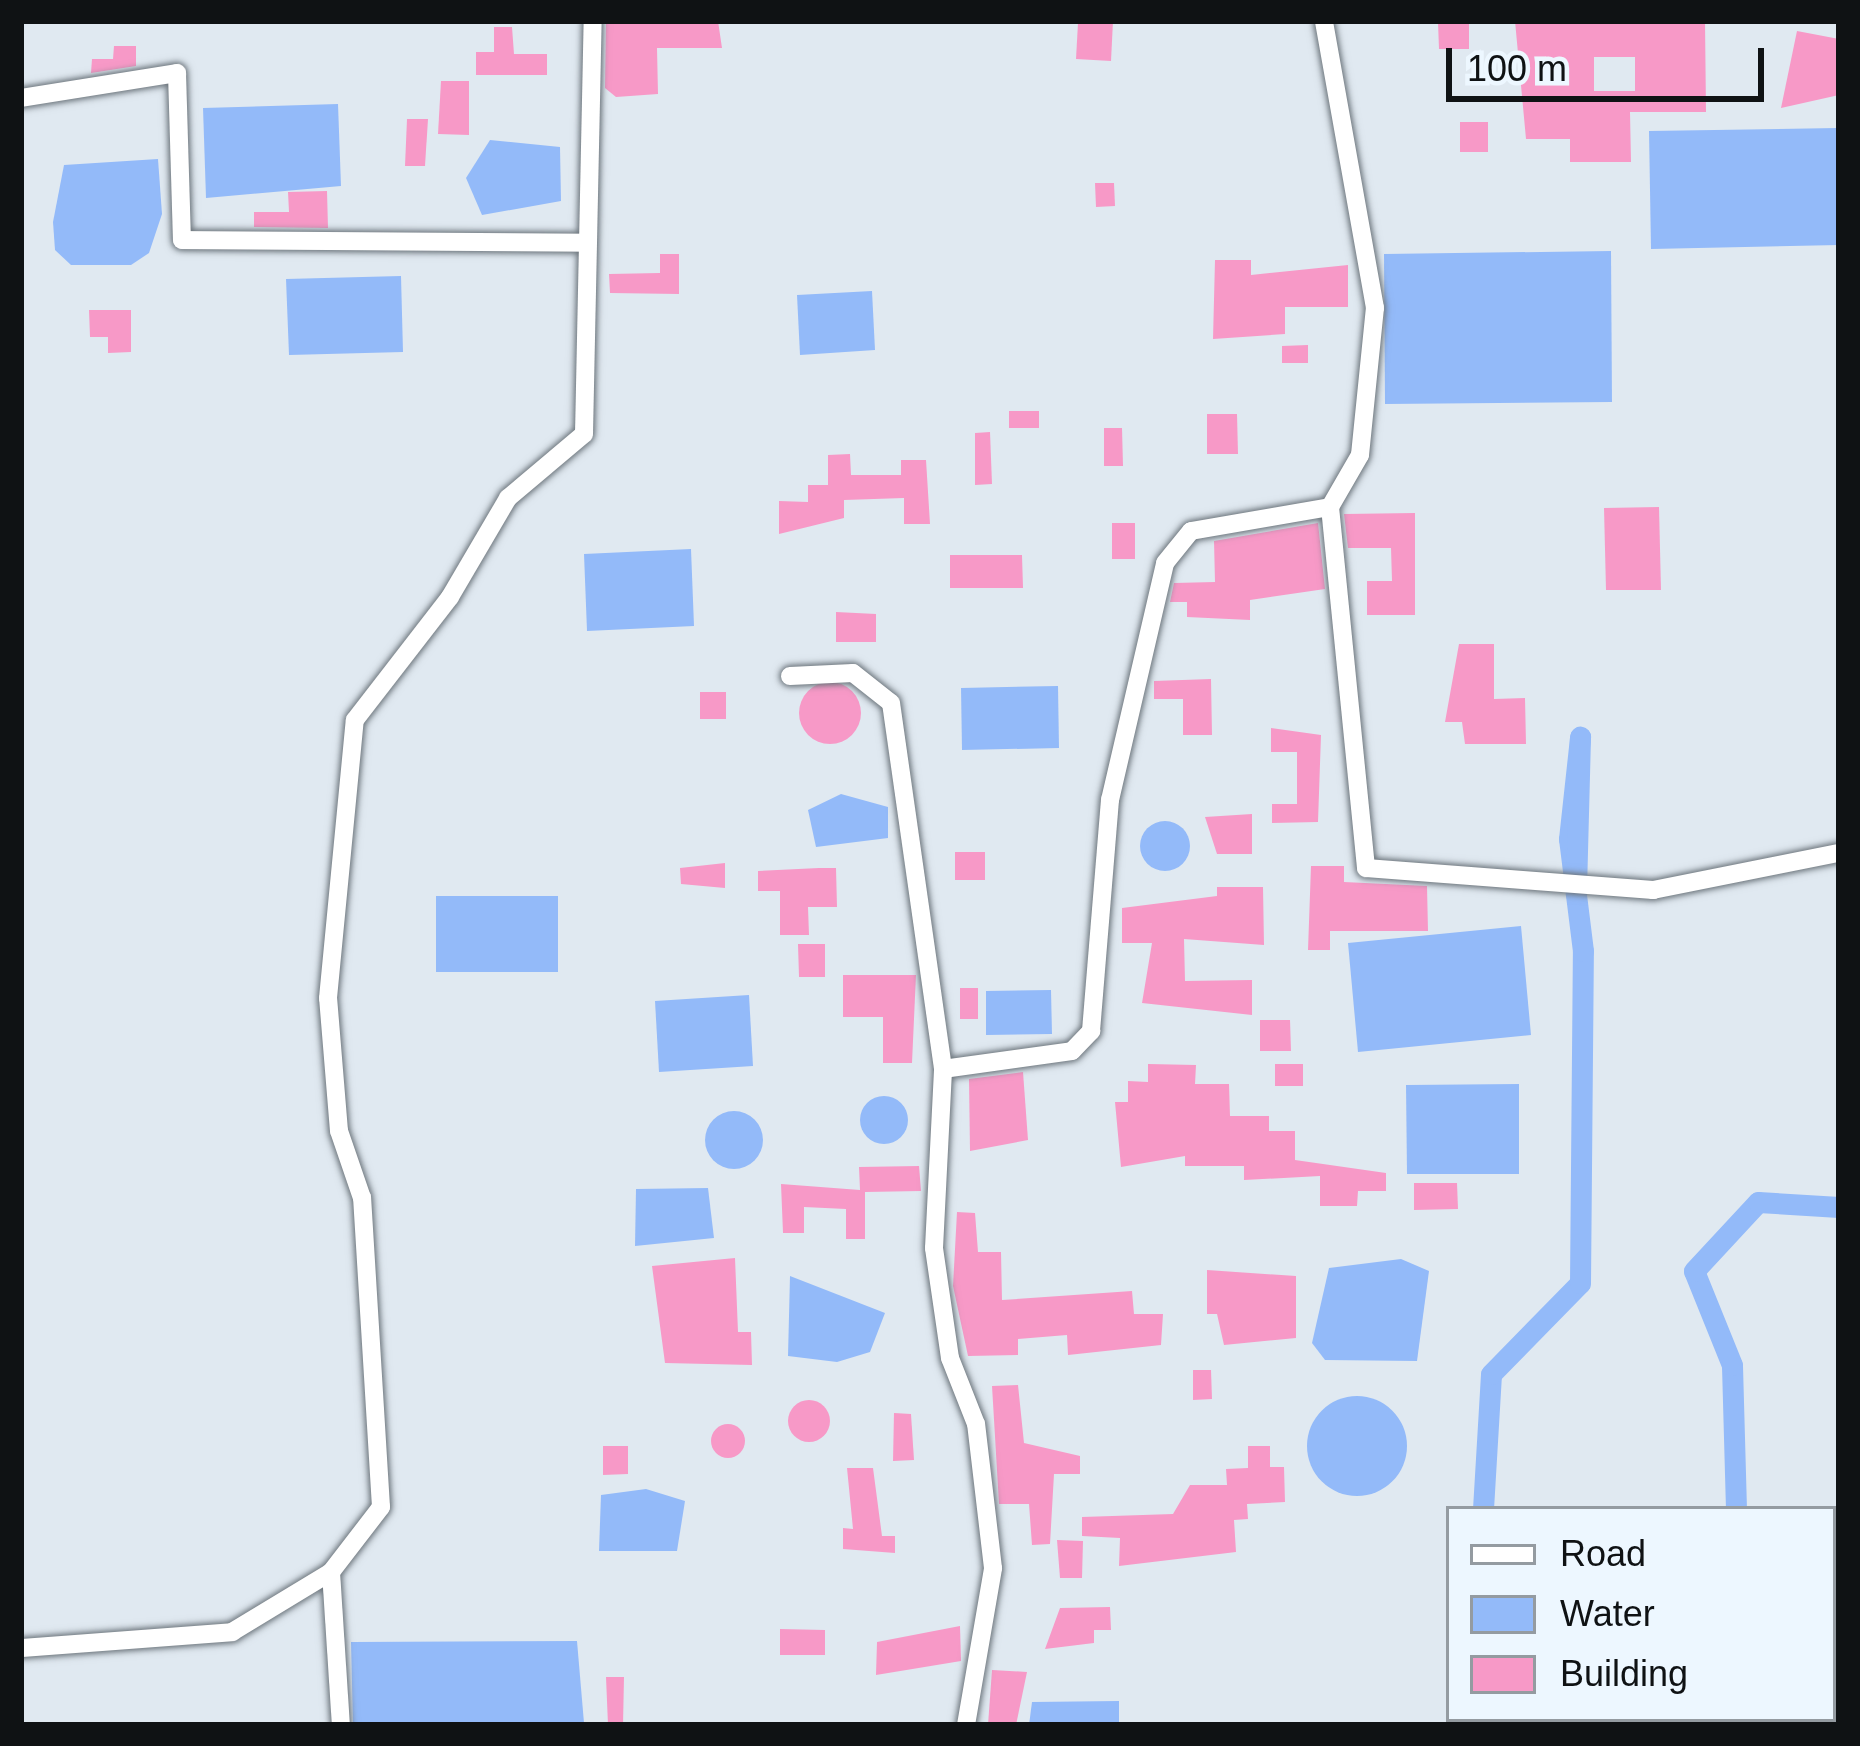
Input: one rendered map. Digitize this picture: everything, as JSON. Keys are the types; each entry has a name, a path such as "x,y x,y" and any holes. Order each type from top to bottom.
{"street":[{"path":"21,1648 232,1632 331,1572 381,1508 362,1198 339,1131 328,998 355,720 450,597 508,498 584,434 584,243 593,21"},
{"path":"1324,21 1375,308 1360,455 1330,507 1366,868 1653,890 1839,853"},
{"path":"21,98 176,73 182,240 584,243"},
{"path":"943,1069 1072,1052 1091,1031 1110,800 1165,562 1191,531 1330,507"},
{"path":"790,676 853,673 891,703 907,753 943,1069 934,1248 950,1358 976,1424 993,1568 966,1725"},
{"path":"331,1572 341,1725"}],"water":[{"path":"338,104 341,186 206,198 203,108"},
{"path":"1837,128 1839,245 1651,249 1649,131"},
{"path":"490,140 560,147 561,201 482,215 466,178"},
{"path":"158,159 162,214 149,253 131,265 71,265 55,250 53,222 64,165"},
{"path":"1611,251 1612,402 1385,404 1384,254"},
{"path":"401,276 403,352 289,355 286,279"},
{"path":"872,291 875,350 800,355 797,295"},
{"path":"691,549 694,626 587,631 584,554"},
{"path":"1058,686 1059,748 962,750 961,688"},
{"path":"841,794 888,807 888,838 816,847 808,810"},
{"path":"1165,821 1183,828 1190,846 1183,864 1165,871 1147,864 1140,846 1147,828"},
{"path":"436,896 558,896 558,972 436,972"},
{"path":"1521,926 1531,1035 1358,1052 1348,943"},
{"path":"1051,990 1052,1034 986,1035 986,991"},
{"path":"749,995 753,1066 659,1072 655,1001"},
{"path":"1519,1084 1519,1174 1407,1174 1406,1085"},
{"path":"884,1096 901,1103 908,1120 901,1137 884,1144 867,1137 860,1120 867,1103"},
{"path":"734,1111 755,1119 763,1140 755,1161 734,1169 713,1161 705,1140 713,1119"},
{"path":"708,1188 714,1238 635,1246 636,1189"},
{"path":"1401,1259 1429,1271 1417,1361 1325,1360 1312,1343 1329,1268"},
{"path":"790,1276 885,1313 870,1352 837,1362 788,1356"},
{"path":"1357,1396 1376,1400 1392,1411 1403,1427 1407,1446 1403,1465 1392,1481 1376,1492 1357,1496 1338,1492 1322,1481 1311,1465 1307,1446 1311,1427 1322,1411 1338,1400"},
{"path":"646,1489 685,1501 677,1551 599,1551 601,1495"},
{"path":"577,1641 584,1723 353,1725 351,1642"},
{"path":"1119,1701 1119,1725 1029,1725 1032,1702"}],"building":[{"path":"606,21 718,21 722,48 657,48 658,94 616,97 605,88"},
{"path":"1113,21 1111,61 1076,59 1078,23"},
{"path":"1515,21 1705,21 1706,112 1630,112 1631,162 1570,162 1570,139 1526,139","holes":["1594,57 1635,57 1635,91 1594,91"]},
{"path":"1438,22 1469,22 1469,49 1439,49"},
{"path":"494,27 512,27 514,54 547,54 547,75 476,75 476,52 494,52"},
{"path":"1797,31 1839,39 1839,95 1781,108"},
{"path":"114,46 136,46 136,66 91,73 92,59 113,59"},
{"path":"441,81 469,81 469,135 438,134"},
{"path":"407,119 428,119 425,166 405,166"},
{"path":"1460,122 1488,122 1488,152 1460,152"},
{"path":"1095,183 1114,183 1115,206 1096,207"},
{"path":"327,191 328,228 254,227 254,212 289,212 288,192"},
{"path":"660,254 679,254 679,294 610,293 609,274 660,273"},
{"path":"1215,260 1251,260 1251,275 1348,265 1348,307 1285,307 1285,334 1213,339"},
{"path":"89,310 131,310 131,352 108,353 108,337 90,337"},
{"path":"1308,345 1308,363 1282,363 1282,346"},
{"path":"1009,411 1039,411 1039,428 1009,428"},
{"path":"1207,414 1237,414 1238,454 1207,454"},
{"path":"1104,428 1122,428 1123,466 1104,466"},
{"path":"990,432 992,484 975,485 975,433"},
{"path":"850,454 851,475 901,475 901,460 926,460 930,524 904,524 904,498 844,500 844,518 779,534 779,501 808,502 808,485 828,485 828,455"},
{"path":"1659,507 1661,590 1606,590 1604,508"},
{"path":"1415,513 1415,615 1367,615 1367,581 1392,581 1391,548 1348,548 1344,514"},
{"path":"1112,523 1135,523 1135,559 1112,559"},
{"path":"1318,523 1325,589 1250,600 1250,620 1187,617 1187,602 1170,602 1174,583 1215,582 1214,541"},
{"path":"950,555 1022,555 1023,588 950,588"},
{"path":"836,612 876,614 876,642 836,642"},
{"path":"1459,644 1494,644 1494,699 1525,698 1526,744 1465,744 1462,722 1445,722"},
{"path":"1211,679 1212,735 1183,735 1183,699 1154,699 1154,681"},
{"path":"830,682 852,691 861,713 852,735 830,744 808,735 799,713 808,691"},
{"path":"700,692 726,692 726,719 700,719"},
{"path":"1271,728 1321,735 1318,822 1272,823 1272,804 1297,804 1297,752 1271,752"},
{"path":"1252,814 1252,854 1217,854 1205,817"},
{"path":"955,852 985,852 985,880 955,880"},
{"path":"725,863 725,888 681,884 680,868"},
{"path":"1311,866 1344,866 1344,882 1427,886 1428,931 1330,931 1330,950 1308,950"},
{"path":"836,868 837,907 808,907 809,935 780,935 780,891 758,891 758,871"},
{"path":"1217,887 1263,887 1264,945 1184,939 1185,981 1252,980 1252,1015 1142,1003 1152,943 1122,943 1122,908 1217,896"},
{"path":"798,944 825,944 825,977 799,977"},
{"path":"843,975 916,975 912,1063 883,1063 883,1017 843,1017"},
{"path":"960,988 978,988 978,1019 960,1019"},
{"path":"1260,1020 1290,1020 1291,1051 1260,1051"},
{"path":"1148,1064 1196,1065 1195,1084 1229,1084 1230,1116 1269,1116 1269,1131 1295,1131 1295,1160 1386,1173 1386,1191 1358,1191 1357,1206 1320,1206 1320,1176 1244,1180 1244,1166 1185,1166 1185,1156 1121,1167 1115,1102 1128,1102 1128,1081 1148,1082"},
{"path":"1275,1064 1303,1064 1303,1086 1275,1086"},
{"path":"1023,1072 1028,1140 970,1151 969,1079"},
{"path":"919,1166 921,1191 865,1192 865,1239 846,1239 846,1209 804,1207 804,1233 783,1233 781,1184 860,1190 859,1167"},
{"path":"1414,1183 1457,1183 1458,1209 1414,1210"},
{"path":"957,1212 975,1213 978,1252 1001,1252 1002,1300 1132,1291 1134,1314 1163,1314 1161,1345 1068,1355 1067,1335 1018,1339 1018,1355 968,1356 953,1286"},
{"path":"735,1258 738,1332 751,1332 752,1365 665,1363 652,1266"},
{"path":"1207,1270 1296,1276 1296,1338 1224,1345 1217,1314 1207,1314"},
{"path":"1193,1370 1211,1370 1212,1399 1193,1400"},
{"path":"1018,1385 1024,1443 1080,1456 1080,1474 1054,1474 1050,1544 1032,1545 1029,1504 999,1504 992,1386"},
{"path":"809,1400 824,1406 830,1421 824,1436 809,1442 794,1436 788,1421 794,1406"},
{"path":"894,1413 911,1414 914,1460 893,1461"},
{"path":"728,1424 740,1429 745,1441 740,1453 728,1458 716,1453 711,1441 716,1429"},
{"path":"603,1446 628,1446 628,1474 603,1475"},
{"path":"1248,1446 1270,1446 1270,1467 1284,1467 1285,1502 1247,1504 1248,1519 1234,1520 1236,1552 1119,1566 1120,1538 1082,1536 1082,1517 1173,1514 1190,1485 1227,1485 1226,1469 1248,1468"},
{"path":"847,1468 873,1468 882,1536 895,1536 895,1553 843,1549 843,1528 853,1529"},
{"path":"1057,1540 1083,1541 1082,1578 1060,1578"},
{"path":"1110,1607 1111,1630 1094,1630 1094,1643 1045,1649 1060,1608"},
{"path":"960,1626 961,1661 876,1675 877,1642"},
{"path":"780,1629 825,1630 825,1655 780,1655"},
{"path":"992,1670 1027,1672 1016,1725 988,1725"},
{"path":"606,1677 624,1677 623,1725 608,1725"}],"waterway":[{"path":"1483,1506 1491,1374 1580,1283 1583,951 1569,839 1580,737 1576,894"},
{"path":"1736,1506 1732,1365 1694,1271 1758,1202 1839,1207"}]}
